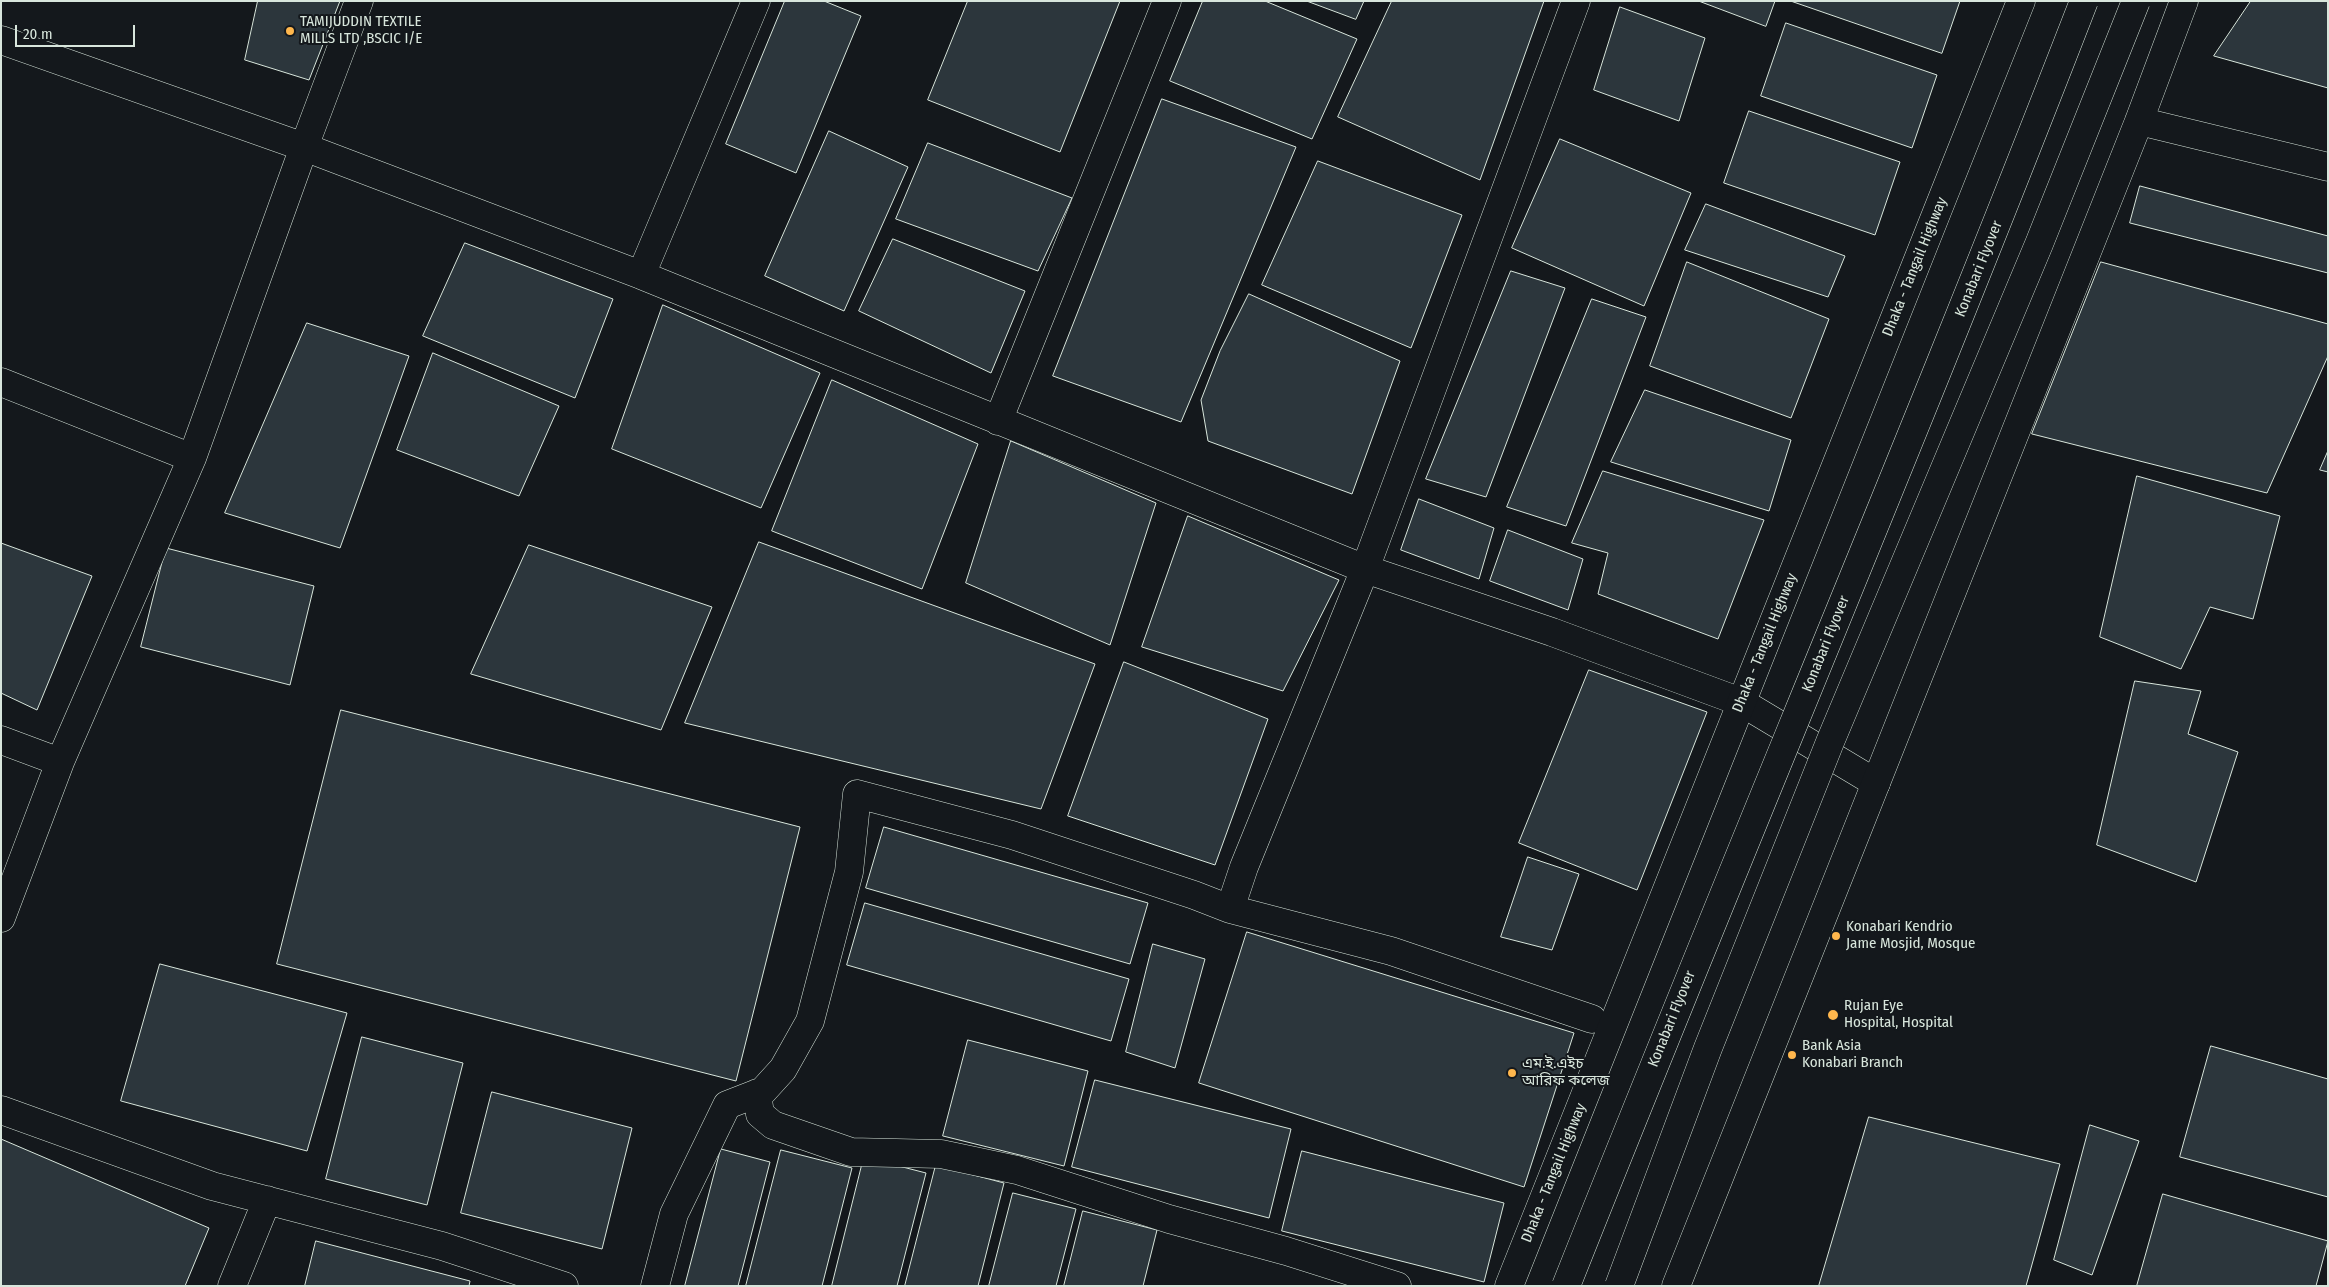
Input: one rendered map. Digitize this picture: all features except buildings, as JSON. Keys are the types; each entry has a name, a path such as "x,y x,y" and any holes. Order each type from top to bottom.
{"main road":[{"path":"1,918 60,762 192,458 304,147 359,1"},
{"path":"641,275 756,1"},
{"path":"998,421 1167,1"},
{"path":"1230,909 1244,867 1365,569 1576,1"},
{"name":"Dhaka - Tangail Highway","path":"1509,1286 2021,1"},
{"name":"Konabari Flyover","path":"1566,1286 1672,1019 1998,222 2084,1"},
{"path":"1619,1286 1708,1048 1830,742 2039,244 2136,1"},
{"path":"1676,1286 2139,121 2184,1"},
{"path":"1,40 304,147 641,275 1365,569 1552,632 1741,702 1876,783"},
{"path":"2139,121 2328,167"},
{"path":"1,382 192,458"},
{"path":"1,740 60,762"},
{"path":"654,1286 674,1214 727,1105 763,1091 784,1069 810,1021 849,872 857,794 1012,835 1230,909 1391,951 1592,1019"},
{"path":"758,1093 760,1114 773,1125 851,1152 940,1154 1018,1170 1161,1217 1286,1251 1397,1286"},
{"path":"1,1110 212,1186 442,1246 564,1286"},
{"path":"232,1286 266,1200"}],"place":[{"name":"TAMIJUDDIN TEXTILE MILLS LTD ,BSCIC I/E","path":"290,31"},
{"name":"Konabari Kendrio Jame Mosjid, Mosque","path":"1836,936"},
{"name":"Rujan Eye Hospital, Hospital","path":"1833,1015"},
{"name":"Bank Asia Konabari Branch","path":"1792,1055"},
{"name":"এম.ই.এইচ আরিফ কলেজ","path":"1512,1073"}]}
